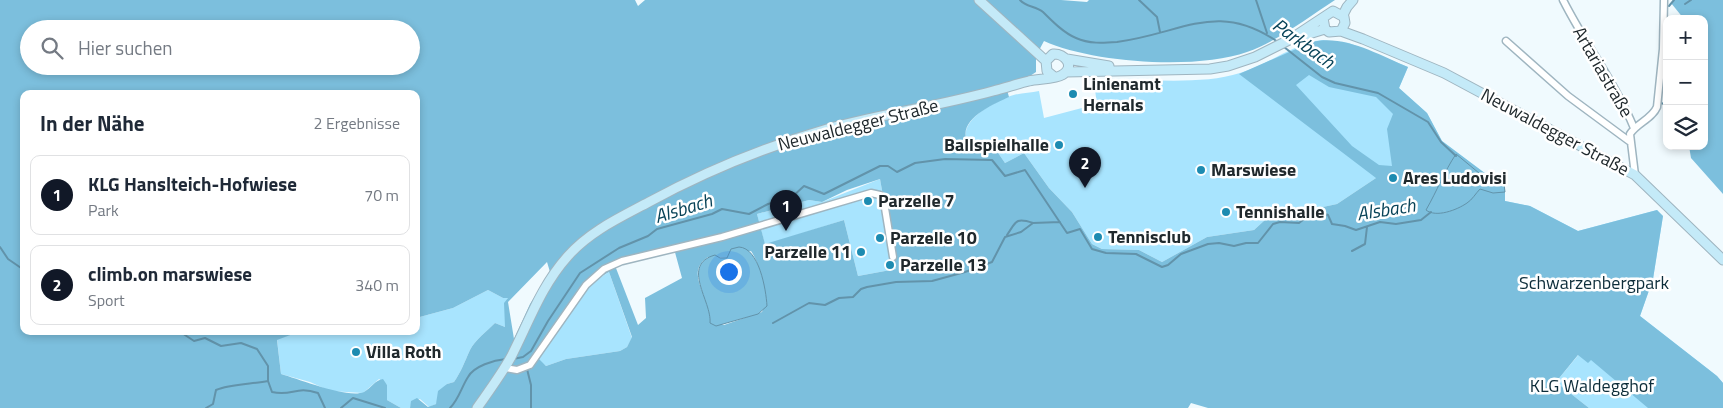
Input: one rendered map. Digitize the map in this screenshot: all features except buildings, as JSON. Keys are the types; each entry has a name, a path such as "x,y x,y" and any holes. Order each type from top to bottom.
{"main road":[{"path":"980,0 1003,24 1048,61 1053,76 1061,76 1066,72 1067,59"},
{"path":"1066,72 1126,69 1210,69 1228,66 1248,60 1289,40 1323,18 1327,13 1333,11 1346,0"},
{"path":"1343,23 1347,7 1354,0"},
{"name":"Neuwaldegger Straße","path":"1333,11 1343,23 1363,38 1459,80 1635,175 1723,260"},
{"path":"1323,18 1325,29"},
{"name":"Neuwaldegger Straße","path":"1289,40 1325,29 1332,33 1343,23"},
{"path":"1048,61 1060,54 1067,59 1126,69"},
{"name":"Neuwaldegger Straße","path":"1029,81 1048,61"},
{"name":"Neuwaldegger Straße","path":"478,408 514,352 546,285 573,250 601,229 658,197 735,161 782,142 838,126 931,107 1053,76"}],"street":[{"name":"Artariastraße","path":"1563,0 1578,29 1623,101 1634,128 1629,141 1635,175"},
{"path":"1634,128 1652,114 1657,106 1663,49 1664,0"},
{"path":"1506,41 1568,96 1629,141"},
{"path":"506,366 512,370 522,369 530,365 586,285 598,273 614,265 722,238 871,193 880,195 884,202 893,257"}],"green space":[{"name":"Schwarzenbergpark","path":"0,0 635,0 638,6 645,0 1061,0 1087,2 1089,0 1335,0 1270,42 1247,52 1226,58 1173,62 1116,59 1064,49 1044,41 1036,56 1036,72 1030,76 1005,83 1009,97 987,108 973,118 968,124 966,138 976,147 992,144 1005,163 1024,153 1049,188 1072,212 1092,244 1102,249 1139,250 1162,262 1207,237 1254,230 1266,219 1337,204 1376,178 1239,74 1312,42 1324,40 1349,43 1408,67 1399,88 1427,113 1442,141 1494,180 1505,183 1505,201 1530,206 1578,231 1657,210 1663,216 1653,279 1640,316 1717,376 1723,383 1723,408 1648,408 1591,360 1588,363 1578,355 1556,382 1589,408 1208,408 1191,403 1188,408 410,408 411,401 417,398 428,407 436,404 438,391 447,384 454,382 472,346 478,339 495,323 505,327 504,303 508,298 503,298 488,290 453,308 420,317 420,90 20,90 20,335 290,335 277,340 281,374 347,393 364,392 383,379 387,385 387,400 401,408 0,408","holes":["1309,75 1329,87 1376,97 1393,114 1387,129 1392,166 1379,165 1352,146 1296,85","880,179 896,269 858,276 844,220 765,244 757,214 809,200 822,202 847,190","673,245 682,278 645,298 646,318 638,325 614,263","751,251 758,264 763,281 764,306 762,312 724,325 710,321 710,313 698,279 698,271 701,264 708,257 727,258","547,262 550,272 530,304 514,339 508,302","609,272 632,337 627,347 620,351 566,359 546,366 539,359 542,353 571,308 598,279"]},
{"path":"1673,0 1723,0 1723,194 1691,158 1690,150 1708,150 1708,15 1681,15 1671,3"},
{"path":"1322,40 1349,43 1408,67 1399,88 1427,113 1442,141 1494,180 1505,183 1505,201 1530,206 1578,231 1657,210 1663,216 1653,279 1640,316 1717,376 1723,383 1723,408 1589,408 1556,382 1585,347 1376,178 1337,204 1266,219 1254,230 1207,237 1162,262 1139,250 1102,249 1092,244 1072,212 1049,188 1024,153 1005,163 992,144 976,147 966,138 969,124 980,113 1002,100 1019,94 1039,91 1044,118 1097,104 1094,83 1099,82 1099,80 1171,81 1224,77 1250,69 1302,45"},
{"path":"880,179 896,269 858,276 844,220 765,245 757,214 809,200 822,202"},
{"path":"609,272 632,338 627,347 620,351 566,359 546,366 538,360 569,312 587,289"},
{"path":"488,290 503,298 508,297 505,327 495,323 478,339 472,346 454,382 447,384 436,404 429,407 420,399 412,401 410,408 401,408 387,400 387,385 379,379 363,393 330,391 310,382 281,374 277,339 289,335 420,335 420,317 453,308"}],"shaded area":[{"path":"1456,154 1485,178 1504,184 1505,192 1493,193 1480,189 1469,202 1458,208 1441,213 1430,212 1426,210"},
{"path":"739,247 746,249 752,254 760,270 767,306 758,314 716,326 710,323 700,284 700,267 705,260 715,255 720,258 727,258 731,249"}],"waterway":[{"name":"Parkbach","path":"1020,0 1043,12 1072,36 1091,42 1117,42 1200,23 1218,21 1237,23 1256,30 1278,42"},
{"path":"1139,0 1157,17 1160,32"},
{"path":"1256,0 1267,33"},
{"path":"1669,6 1674,0"},
{"path":"1685,4 1691,0"},
{"name":"Parkbach","path":"1284,47 1322,77 1335,83 1378,93 1428,122 1441,142 1456,156"},
{"name":"Alsbach","path":"513,359 523,357 531,351 548,321 580,273 619,248 648,236 657,229 712,214 722,209 749,214 768,204 791,198 804,186 824,194 880,166 888,166 897,172 915,163 945,159 992,160 1005,176 1025,170 1067,233 1080,229 1092,249 1106,253 1136,254 1162,267 1168,265 1181,254 1208,244 1219,243 1234,246 1258,243 1273,224 1280,222 1299,223 1316,210 1328,215 1332,224 1356,230 1380,222 1396,224 1421,220 1431,212"},
{"path":"1007,235 1014,224 1019,221 1033,223"},
{"path":"773,323 809,303 825,305 839,298 853,297 861,289 867,287 896,282 932,281 965,272 992,262 1005,237 1021,232 1033,223 1060,222"},
{"path":"1352,251 1365,244 1367,227"},
{"name":"Alsbach","path":"0,247 8,259 20,267"},
{"name":"Alsbach","path":"185,335 194,341 205,338 221,346 241,343 257,349 268,366 268,381 272,392 285,393 304,390 318,393 325,408"},
{"name":"Alsbach","path":"450,408 456,401 471,373 485,364 506,359"},
{"path":"527,369 531,385 531,408"},
{"path":"206,408 213,404 216,390 234,385 268,381"},
{"name":"Alsbach","path":"341,408 353,398 385,408"}],"place":[{"name":"Linienamt Hernals","path":"1073,94"},
{"name":"Ballspielhalle","path":"1059,145"},
{"name":"Marswiese","path":"1201,170"},
{"name":"Ares Ludovisi","path":"1393,178"},
{"name":"climb.on marswiese","path":"1085,188"},
{"name":"Parzelle 7","path":"868,201"},
{"name":"Tennishalle","path":"1226,212"},
{"name":"KLG Hanslteich-Hofwiese","path":"786,231"},
{"name":"Tennisclub","path":"1098,237"},
{"name":"Parzelle 10","path":"880,238"},
{"name":"Parzelle 11","path":"861,252"},
{"name":"Parzelle 13","path":"890,265"},
{"name":"Villa Roth","path":"356,352"}],"park label":[{"name":"KLG Waldegghof","path":"1592,386"}]}
